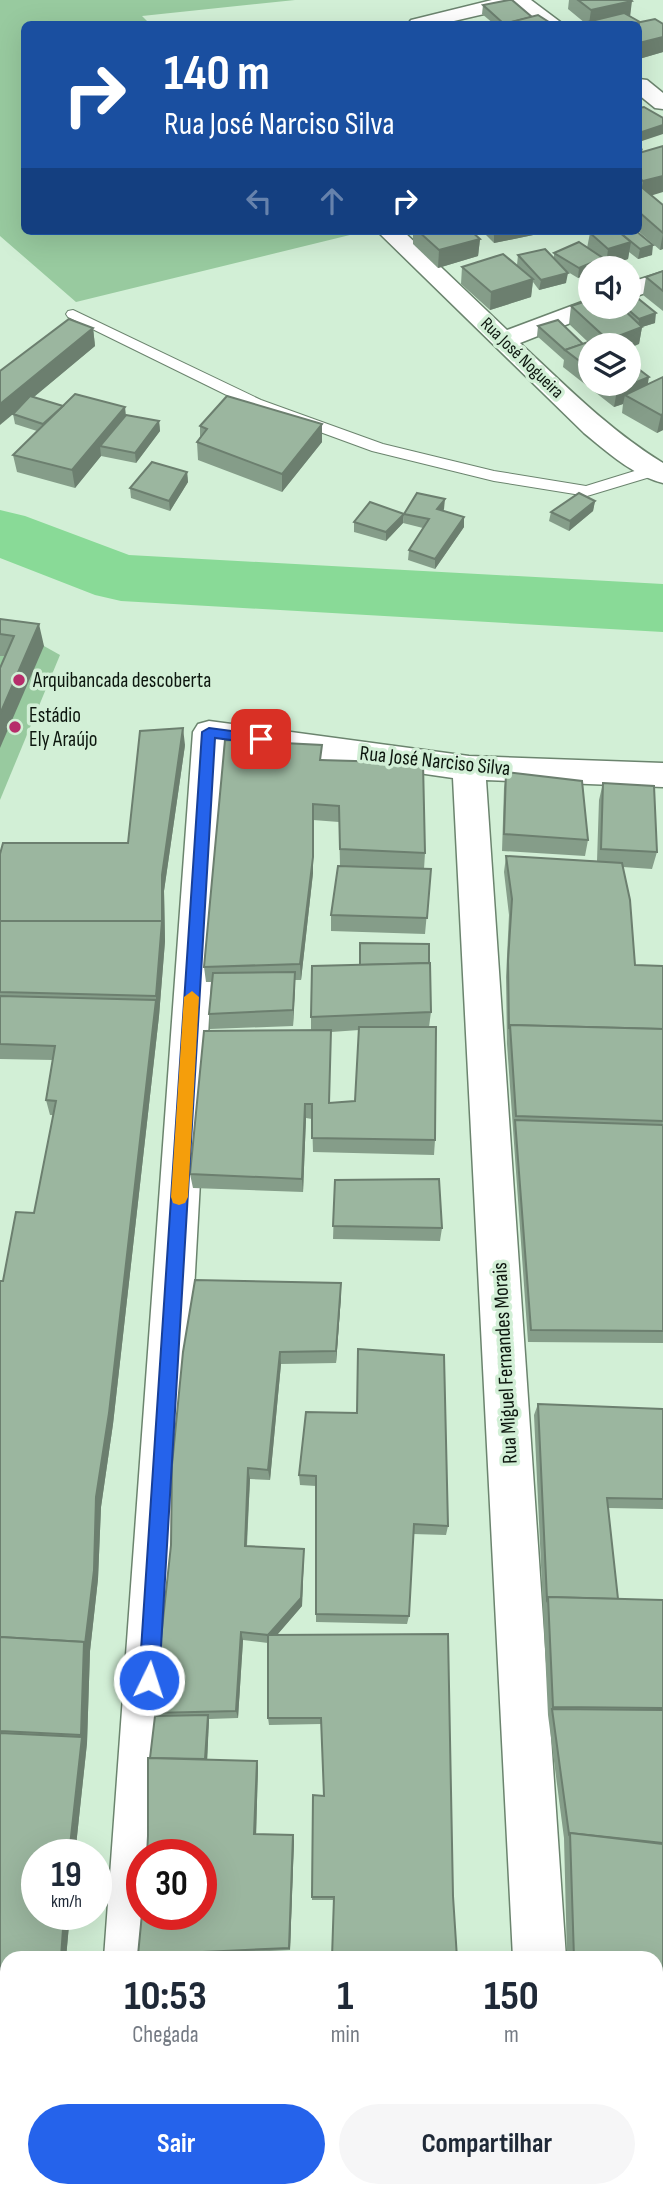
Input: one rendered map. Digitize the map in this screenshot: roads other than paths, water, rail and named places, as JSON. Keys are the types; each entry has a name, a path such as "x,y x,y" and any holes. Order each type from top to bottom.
{"street":[{"path":"430,21 517,0 548,21"},
{"path":"642,88 655,100"},
{"name":"Rua José Nogueira","path":"393,235 594,427 618,447 659,473"},
{"path":"641,287 663,279"},
{"path":"504,340 578,311"},
{"name":"Rua José Narciso Silva","path":"131,1951 209,732 469,768 663,775"},
{"name":"Rua Miguel Fernandes Morais","path":"469,768 540,1951"}],"lane":[{"path":"73,314 255,403 379,448 494,476 587,491 659,473"}],"waterway":[{"path":"0,532 121,578 663,608"}],"place":[{"name":"Arquibancada descoberta","path":"19,680"},
{"name":"Estádio Ely Araújo","path":"15,727"}]}
